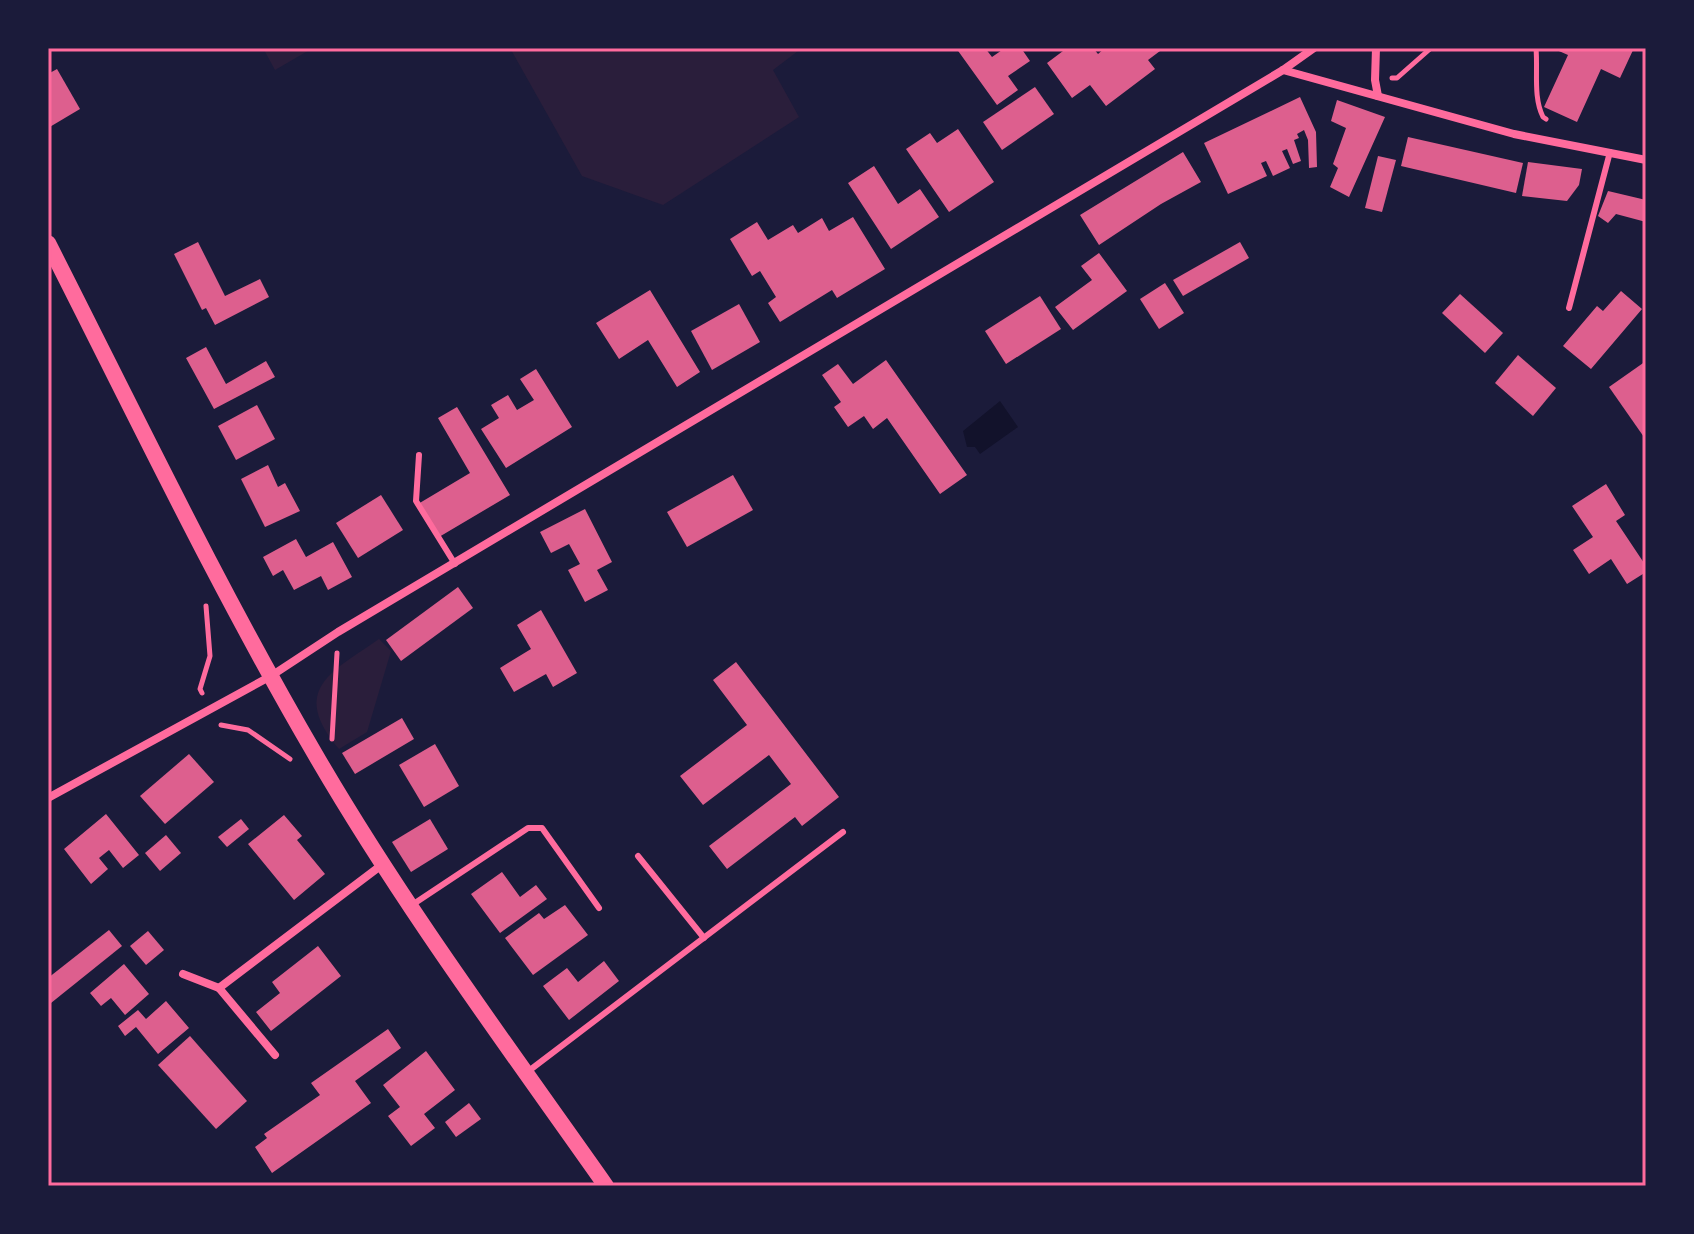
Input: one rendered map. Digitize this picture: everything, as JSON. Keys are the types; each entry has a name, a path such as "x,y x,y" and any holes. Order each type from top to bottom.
{"main road":[{"path":"48,243 217,576 315,755 409,907 606,1186"}],"street":[{"path":"48,798 271,676 338,632 1283,70 1314,48"},
{"path":"1376,48 1378,96"},
{"path":"1283,70 1514,134 1646,160"},
{"path":"219,988 383,864"},
{"path":"183,974 219,988 275,1055"}],"lane":[{"path":"1569,308 1610,152"},
{"path":"419,455 416,501 455,564"},
{"path":"409,907 528,828 542,828 599,908"},
{"path":"526,1073 843,832"},
{"path":"638,856 704,938"}],"path":[{"path":"1375,80 1397,78 1431,48"},
{"path":"1536,48 1539,82 1536,102 1543,117 1557,122"},
{"path":"332,744 338,632"}],"shaded area":[{"path":"263,48 313,48 275,70"},
{"path":"510,48 802,48 773,70 799,117 663,205 582,176"},
{"path":"1000,401 1018,427 980,454 975,447 967,447 963,431"},
{"path":"379,639 391,651 367,732 339,749 324,728 317,697 333,672"}],"building":[{"path":"956,48 985,48 992,57 1005,48 1021,48 1030,61 1008,76 1018,90 997,105"},
{"path":"1067,48 1093,48 1098,54 1105,48 1164,48 1148,60 1155,69 1106,106 1090,85 1072,98 1047,63"},
{"path":"1552,48 1634,48 1620,78 1601,69 1577,122 1544,107 1568,55"},
{"path":"57,69 80,109 48,128 48,74"},
{"path":"1035,87 1054,114 1002,150 983,122"},
{"path":"1300,97 1316,132 1317,167 1309,168 1308,140 1304,130 1294,140 1301,161 1293,164 1287,149 1282,151 1290,168 1273,176 1266,161 1261,163 1267,176 1228,194 1204,143"},
{"path":"1337,100 1385,117 1349,197 1330,187 1338,168 1333,164 1346,128 1331,121"},
{"path":"958,129 994,182 949,212 906,149 930,133 937,143"},
{"path":"1408,137 1523,163 1516,193 1401,166"},
{"path":"1183,152 1201,182 1099,245 1080,215"},
{"path":"1378,156 1396,160 1382,212 1365,208"},
{"path":"1528,162 1582,169 1579,185 1567,201 1522,196"},
{"path":"874,166 898,204 920,189 939,217 891,249 848,183"},
{"path":"1608,191 1646,200 1646,222 1616,214 1608,223 1598,216"},
{"path":"853,217 885,269 837,298 832,290 780,322 768,303 776,297 760,271 752,276 730,239 757,222 768,240 793,225 798,233 822,218 829,231"},
{"path":"198,242 225,296 260,279 269,297 215,325 206,308 202,310 174,254"},
{"path":"1240,242 1249,258 1183,296 1173,280"},
{"path":"1099,253 1127,291 1073,330 1055,307 1092,280 1081,266"},
{"path":"1165,283 1184,313 1159,329 1140,299"},
{"path":"650,290 700,372 677,387 648,340 619,359 596,323"},
{"path":"1621,291 1642,309 1591,369 1563,346 1597,306 1603,311"},
{"path":"1460,294 1503,333 1485,353 1442,313"},
{"path":"1040,296 1061,329 1006,364 985,331"},
{"path":"739,304 760,342 712,370 691,331"},
{"path":"206,347 226,384 266,361 275,377 214,409 186,358"},
{"path":"1518,355 1556,388 1533,416 1495,383"},
{"path":"886,360 967,475 940,494 887,418 873,429 864,416 848,427 834,407 841,402 822,375 838,364 853,384"},
{"path":"1646,361 1646,440 1609,387"},
{"path":"536,369 572,427 506,468 481,429 499,418 491,405 508,395 517,410 534,400 520,379"},
{"path":"257,405 275,439 236,460 218,426"},
{"path":"457,407 510,495 439,537 418,504 470,473 438,418"},
{"path":"268,465 278,487 285,483 300,511 265,527 241,479"},
{"path":"733,475 753,510 687,547 667,512"},
{"path":"1606,484 1625,515 1616,521 1646,566 1646,572 1627,584 1611,559 1589,574 1573,550 1593,537 1572,506"},
{"path":"381,495 403,530 358,558 336,523"},
{"path":"585,509 612,562 597,570 608,590 585,602 568,570 580,564 569,544 551,553 540,532"},
{"path":"296,539 306,557 333,542 352,577 328,590 321,576 294,590 283,570 273,576 263,557"},
{"path":"458,587 473,608 401,661 386,640"},
{"path":"541,610 577,673 553,687 546,674 514,692 500,668 531,649 517,625"},
{"path":"736,662 839,797 802,826 795,817 727,869 709,846 791,784 769,755 703,805 680,776 747,725 713,680"},
{"path":"402,718 414,739 355,774 342,753"},
{"path":"435,744 459,786 424,807 399,765"},
{"path":"189,754 214,782 165,824 140,796"},
{"path":"106,814 139,855 123,868 109,850 99,858 108,869 91,884 64,849"},
{"path":"284,815 302,836 297,840 325,874 294,900 248,844"},
{"path":"241,819 249,829 227,847 218,837"},
{"path":"430,819 448,849 411,872 392,842"},
{"path":"166,835 181,853 160,871 145,853"},
{"path":"502,872 520,897 536,885 547,899 500,933 471,894"},
{"path":"565,905 588,935 533,975 505,938 539,913 544,919"},
{"path":"109,930 122,946 51,1003 48,999 48,978"},
{"path":"148,931 164,950 146,965 130,946"},
{"path":"318,946 341,976 271,1031 256,1012 280,993 272,982"},
{"path":"604,961 619,981 569,1020 543,986 567,968 578,982"},
{"path":"124,964 149,994 125,1015 111,998 101,1006 90,993"},
{"path":"166,1001 189,1028 158,1054 136,1027 125,1036 118,1026 138,1010 146,1019"},
{"path":"388,1029 401,1048 355,1081 371,1103 272,1173 255,1147 267,1138 264,1134 320,1095 311,1083"},
{"path":"190,1036 247,1101 216,1129 158,1065"},
{"path":"426,1051 455,1090 424,1114 435,1128 411,1146 388,1116 400,1107 383,1085"},
{"path":"469,1103 481,1119 456,1137 445,1122"}]}
